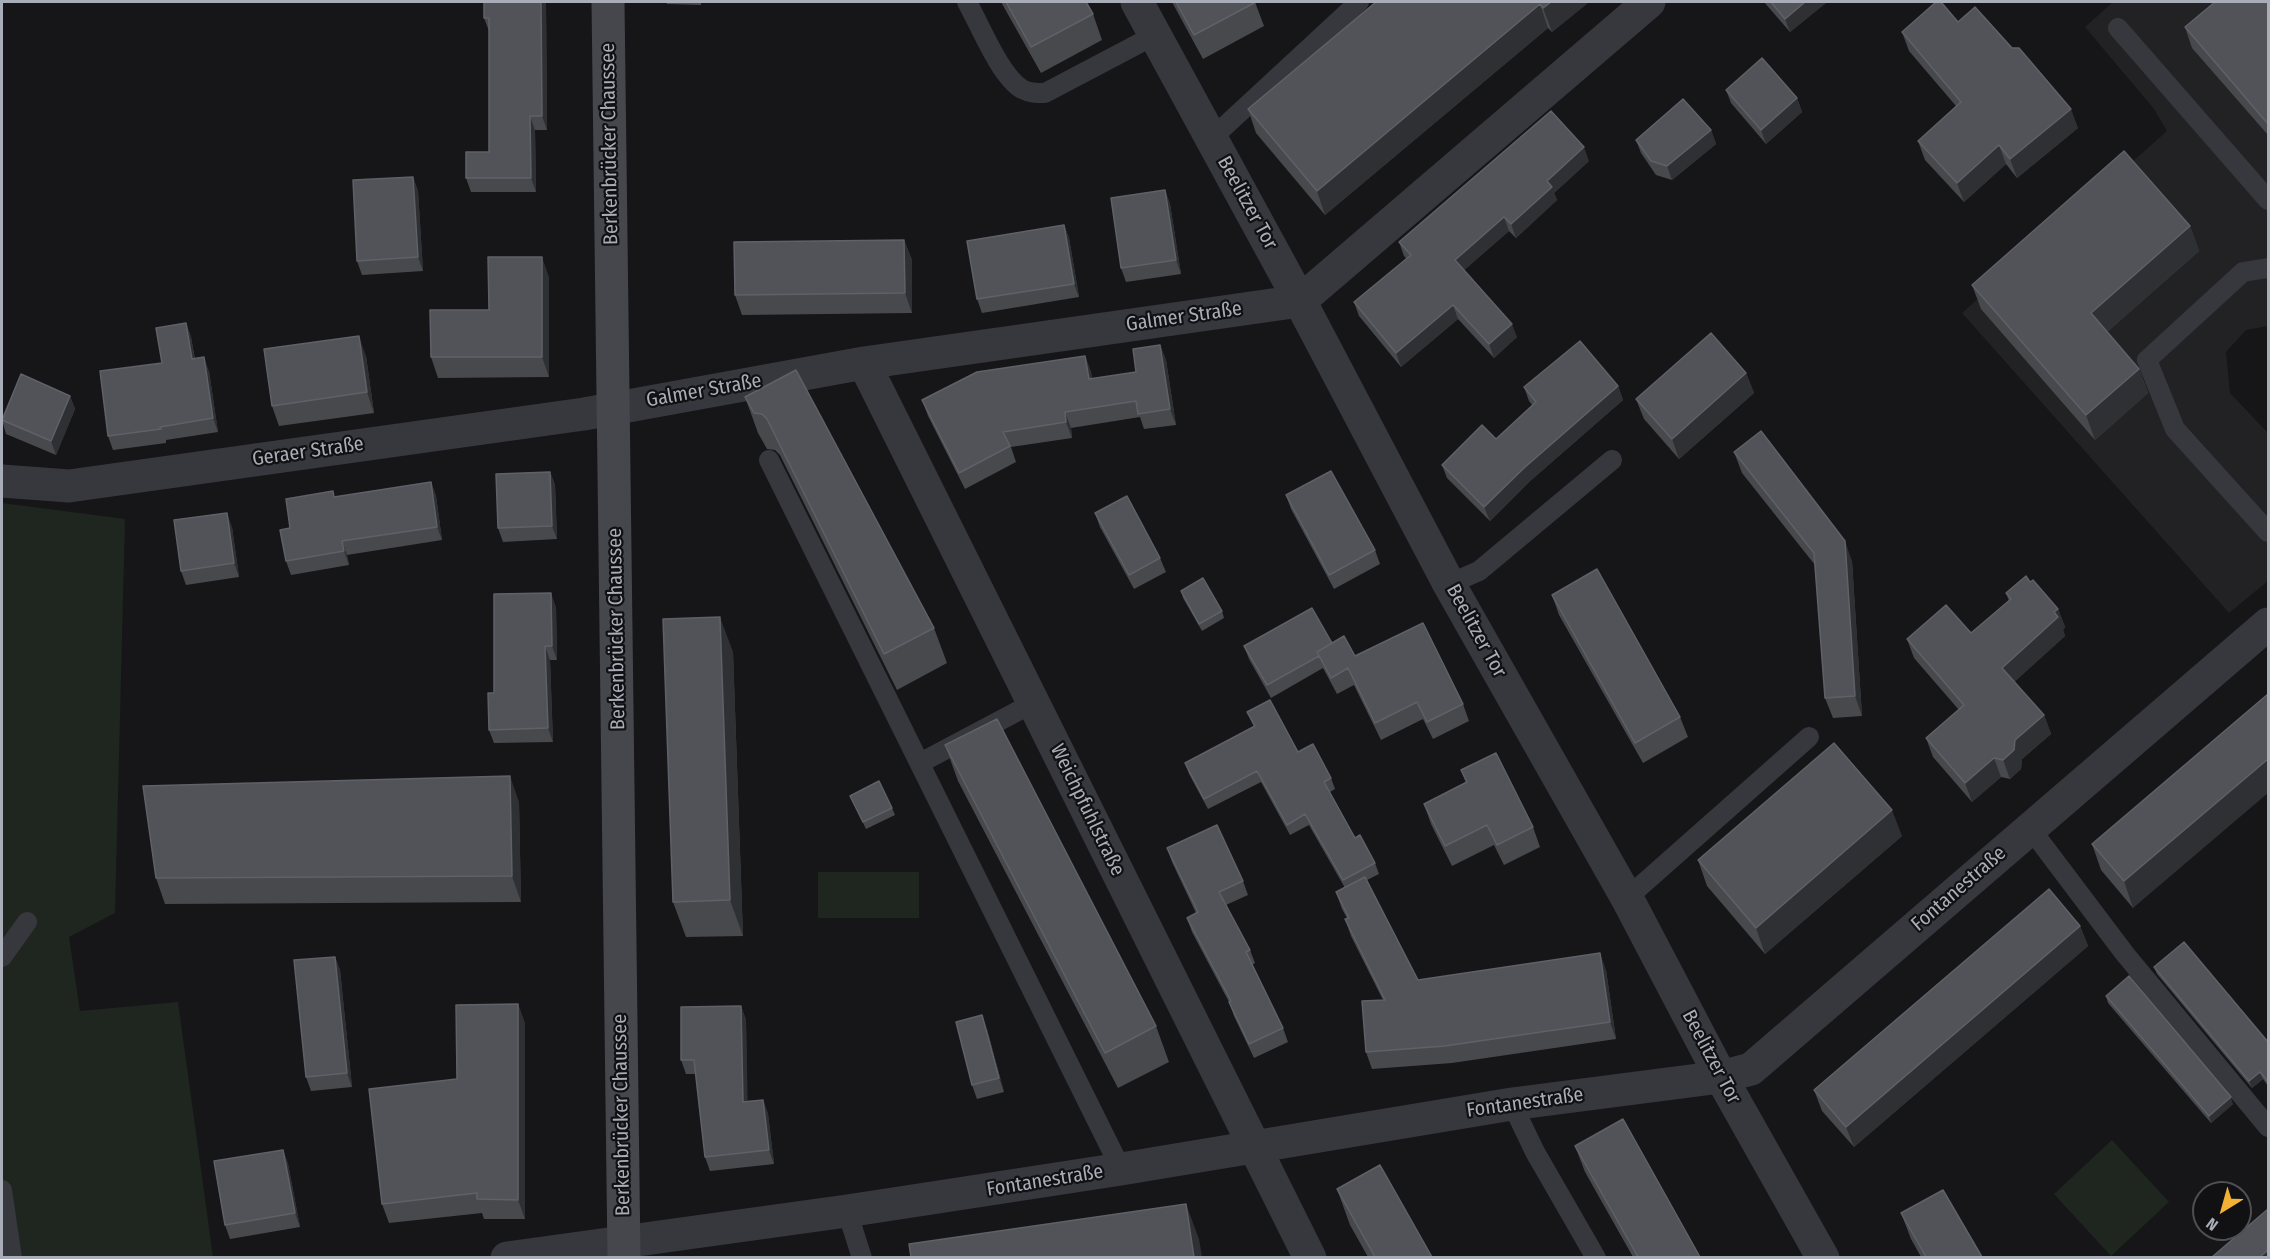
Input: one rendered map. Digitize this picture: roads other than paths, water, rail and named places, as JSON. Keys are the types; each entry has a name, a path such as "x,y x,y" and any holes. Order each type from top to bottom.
{"main road":[{"name":"Berkenbrücker Chaussee","path":"608,2 624,1249"}],"street":[{"name":"Beelitzer Tor","path":"1137,2 1300,301 1449,584 1627,898 1720,1077 1822,1257"},
{"path":"1300,301 1649,2"},
{"name":"Galmer Straße","path":"614,407 864,363 1300,301"},
{"name":"Weichpfuhlstraße","path":"864,363 1310,1257"},
{"name":"Geraer Straße","path":"2,481 69,486 584,414 614,407"},
{"name":"Fontanestraße","path":"507,1257 624,1249 1512,1104 1720,1077 1751,1069 2268,624"}],"lane":[{"path":"967,2 1008,76 1024,91 1034,93 1045,93 1155,35"},
{"path":"1212,138 1359,2"},
{"path":"2118,28 2268,200"},
{"path":"2268,268 2242,272 2147,360 2175,429 2268,532"},
{"path":"769,460 1121,1169"},
{"path":"1449,584 1479,571 1612,460"},
{"path":"920,763 1034,703"},
{"path":"1627,898 1809,737"},
{"path":"2030,828 2126,954 2268,1126"},
{"path":"2,957 27,922"},
{"path":"1512,1104 1535,1152 1596,1257"},
{"path":"2,1190 12,1257"},
{"path":"848,1211 862,1257"}]}
